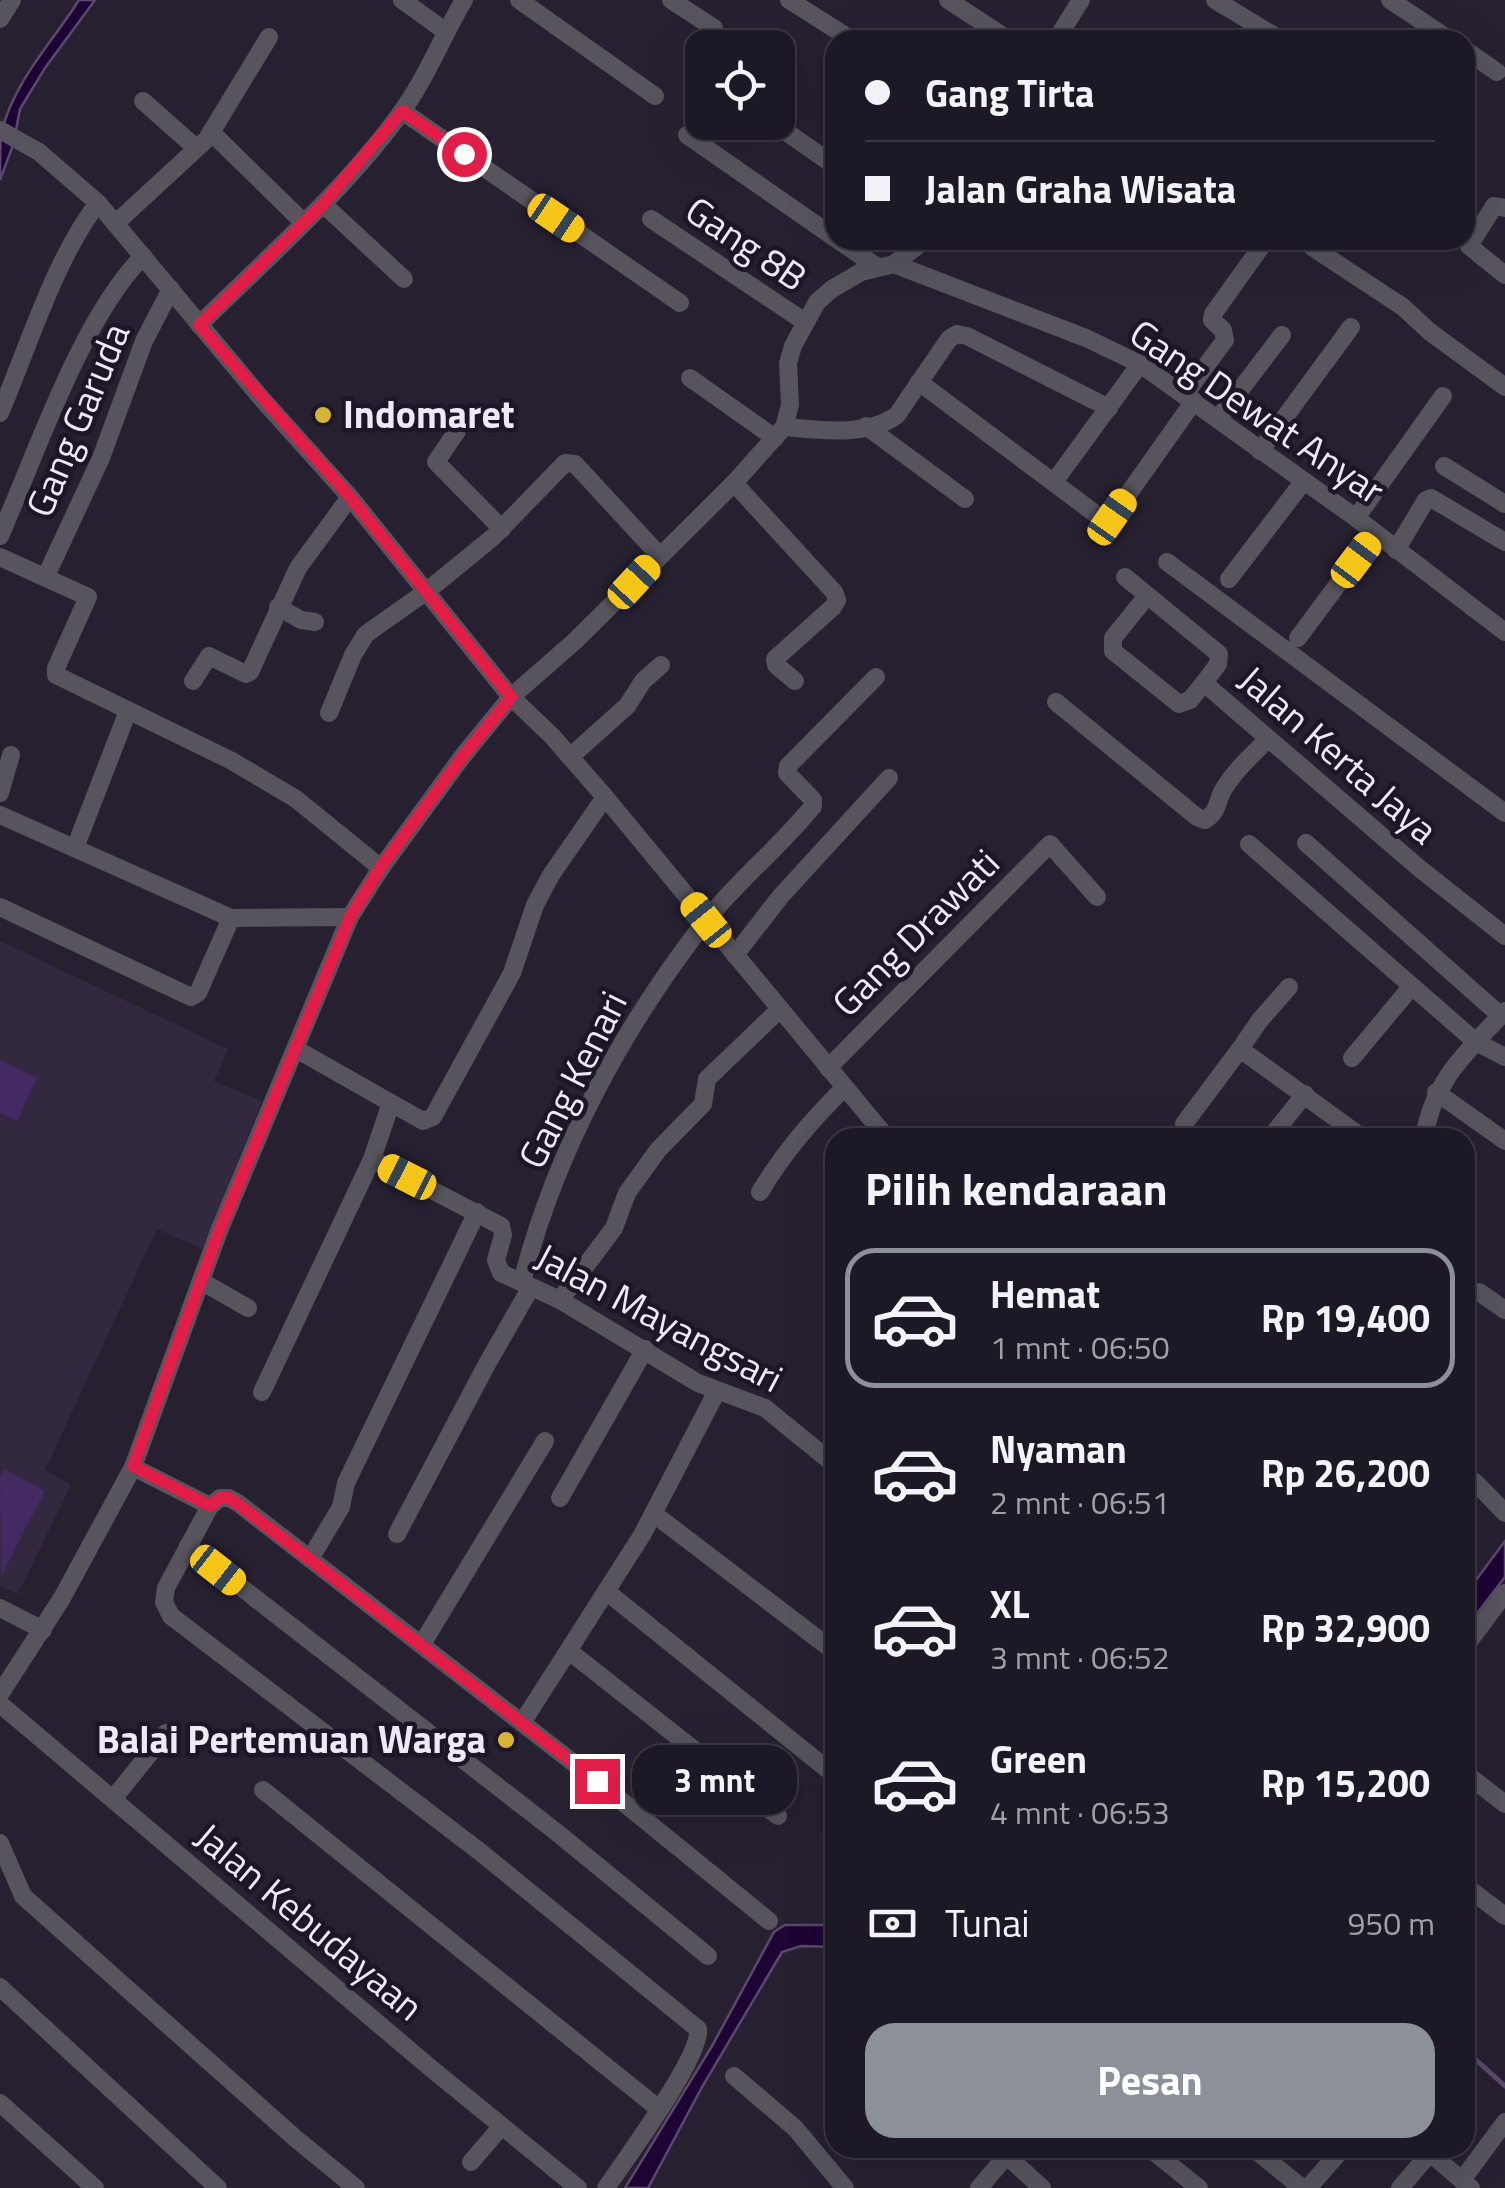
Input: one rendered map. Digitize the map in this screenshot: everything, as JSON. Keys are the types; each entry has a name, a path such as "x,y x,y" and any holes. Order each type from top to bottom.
{"street":[{"path":"0,19 12,0"},
{"path":"402,0 446,31"},
{"path":"199,325 323,204 402,111 464,0"},
{"path":"519,0 655,96"},
{"path":"671,0 714,28"},
{"path":"789,0 836,30"},
{"path":"948,0 994,30"},
{"path":"1062,30 1081,0"},
{"path":"1215,0 1264,30"},
{"path":"1390,0 1435,30"},
{"path":"116,224 212,132 269,38"},
{"path":"1475,57 1497,72"},
{"path":"143,101 196,148"},
{"path":"402,111 680,303"},
{"path":"0,130 40,152 116,224 350,497 511,697 605,797 878,1128"},
{"path":"212,132 304,223"},
{"path":"795,138 825,159"},
{"name":"Gang Dewat Anyar","path":"693,140 825,231"},
{"path":"0,412 56,282 87,218 98,204"},
{"path":"323,204 404,279"},
{"path":"1475,235 1494,206 1505,208"},
{"name":"Gang 8B","path":"650,219 804,322"},
{"name":"Gang Dewat Anyar","path":"857,250 885,265 1086,338 1140,364 1356,518 1505,632"},
{"path":"0,1694 43,1630 120,1496 201,1281 350,917 380,868 511,697 574,642 779,433 790,405 788,363 804,322 817,302 832,289 909,250"},
{"path":"919,382 1098,517 1108,520 1225,340 1223,330 1212,320 1213,314 1259,250"},
{"path":"1317,250 1403,307 1430,332 1505,387"},
{"path":"1471,250 1505,274"},
{"path":"0,536 73,366 118,283 143,256"},
{"name":"Gang Garuda","path":"46,576 101,458 144,340 172,289"},
{"path":"1260,452 1351,327"},
{"path":"690,378 779,433 880,424 897,415 950,339 958,334 1108,408"},
{"path":"1218,418 1282,335"},
{"path":"1054,482 1140,364"},
{"path":"1356,518 1443,396"},
{"path":"866,426 965,499"},
{"path":"457,431 436,462 502,529"},
{"path":"329,713 366,634 427,591 502,529 565,463 573,462 659,555"},
{"path":"1444,466 1505,504"},
{"path":"1229,579 1303,482"},
{"path":"734,483 834,592 837,600 775,659 794,681"},
{"path":"193,680 209,656 246,674 250,672 278,607 312,545 350,497"},
{"path":"1396,550 1426,500 1431,498 1505,542"},
{"path":"1298,638 1376,534"},
{"path":"0,557 88,596 56,675 214,751 296,800 380,868"},
{"path":"1166,562 1505,813"},
{"name":"Jalan Kerta Jaya","path":"1125,577 1218,654 1218,664 1204,683 1266,740 1505,936"},
{"path":"1147,596 1113,638 1110,644 1114,654 1179,704 1190,700 1204,683"},
{"path":"278,607 302,620 315,622"},
{"path":"570,758 628,706 643,682 661,665"},
{"name":"Gang Kenari","path":"397,1534 527,1285 552,1189 582,1118 645,1005 706,920 813,806 813,800 787,773 788,766 876,678"},
{"path":"1056,702 1206,820 1214,814 1238,770 1266,740"},
{"path":"76,848 128,711"},
{"path":"0,793 11,755"},
{"path":"735,955 780,897 889,778"},
{"path":"296,1049 423,1121 433,1117 512,973 535,905 550,875 605,797"},
{"path":"0,815 231,918 350,917"},
{"path":"1306,843 1503,1013 1436,1092 1427,1128"},
{"name":"Gang Drawati","path":"828,1068 1050,844 1097,897"},
{"path":"1248,844 1476,1042 1505,1058"},
{"path":"0,907 191,998 198,993 231,918"},
{"path":"1352,1058 1412,986"},
{"path":"1184,1124 1289,987"},
{"path":"560,1300 614,1228 627,1193 658,1150 702,1104 708,1079 779,1010"},
{"path":"1240,1049 1350,1128"},
{"path":"760,1192 807,1124 844,1088"},
{"path":"1436,1092 1505,1142"},
{"path":"1278,1128 1306,1094"},
{"path":"262,1392 372,1159 391,1103"},
{"path":"310,1559 341,1507 346,1482 477,1212 372,1159"},
{"name":"Jalan Mayangsari","path":"477,1212 504,1230 496,1260 499,1270 560,1300 698,1383 753,1402 777,1416 825,1457"},
{"path":"201,1281 248,1308"},
{"path":"1480,1292 1505,1310"},
{"path":"560,1498 645,1349"},
{"path":"522,1724 654,1514 717,1390"},
{"path":"422,1644 544,1441"},
{"path":"133,1466 210,1506"},
{"path":"1475,1482 1505,1513"},
{"path":"606,2188 659,2110 700,2034 693,2022 479,1851 171,1616 164,1602 166,1588 210,1506 220,1498 229,1498 422,1644 769,1921"},
{"path":"654,1514 825,1644"},
{"path":"188,1546 647,1904 708,1956"},
{"path":"607,1592 825,1767"},
{"path":"1475,1634 1504,1598"},
{"path":"0,1608 43,1630"},
{"path":"569,1650 778,1816"},
{"name":"Jalan Kebudayaan","path":"0,1704 578,2188"},
{"path":"113,1799 166,1733"},
{"path":"1475,1781 1505,1804"},
{"path":"263,1790 659,2110"},
{"path":"0,1843 23,1896 356,2188"},
{"path":"1475,1894 1505,1916"},
{"path":"0,1986 218,2188"},
{"path":"734,2076 795,2128 844,2188"},
{"path":"0,2103 95,2188"},
{"path":"1436,2158 1466,2184 1505,2122"},
{"path":"471,2162 501,2126"},
{"path":"979,2188 1005,2158"},
{"path":"1015,2158 1042,2188"},
{"path":"1162,2158 1199,2188"},
{"path":"1266,2158 1305,2188 1334,2158"},
{"path":"1400,2188 1421,2158"}],"shaded area":[{"path":"79,0 95,0 20,109 13,145 0,180 1,134 14,97"},
{"path":"0,941 228,1049 214,1081 262,1101 202,1249 157,1229 45,1470 71,1485 18,1594 0,1586"},
{"path":"0,1060 37,1078 17,1121 0,1113"},
{"path":"4,1469 45,1491 1,1576 0,1476"},
{"path":"1505,1541 1505,1577 1475,1616 1475,1582"},
{"path":"785,1925 825,1925 825,1947 801,1946 782,1952 648,2188 625,2188 712,2046 774,1932"}],"waterway":[{"path":"1475,2059 1505,2086"}],"place":[{"name":"Indomaret","path":"323,415"},
{"name":"Balai Pertemuan Warga","path":"506,1740"}],"route":[{"path":"464,154 402,111 323,204 199,325 350,497 511,697 380,868 350,917 219,1231 133,1466 210,1506 220,1498 238,1504 597,1781"}]}
